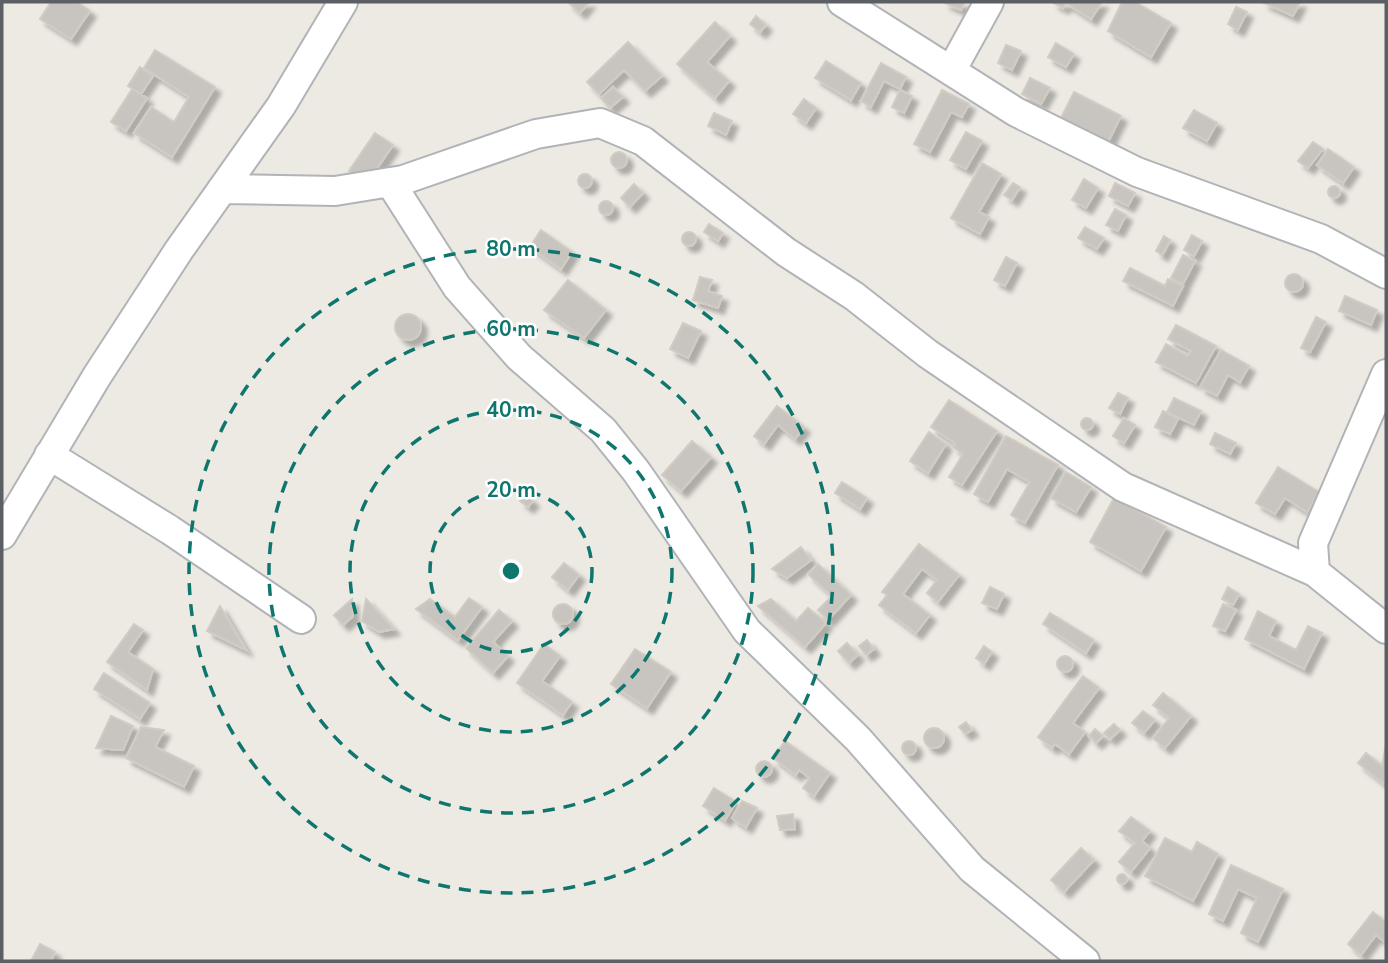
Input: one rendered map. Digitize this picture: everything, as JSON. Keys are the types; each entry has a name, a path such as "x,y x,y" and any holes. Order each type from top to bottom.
{"street":[{"path":"2,536 97,376 281,106 343,2"},
{"path":"842,2 1016,111 1137,172 1321,239 1386,274"},
{"path":"951,71 989,2"},
{"path":"222,189 335,191 390,183 536,134 600,123 643,141 786,252 854,296 928,354 1123,487 1315,572 1386,629"},
{"path":"390,183 457,287 519,357 603,429 636,471 747,631 858,739 972,869 1086,961"},
{"path":"1315,572 1313,543 1379,408 1386,374"},
{"path":"50,455 170,530 301,619"}],"building":[{"path":"51,2 77,2 90,11 71,39 40,19"},
{"path":"568,2 589,2 580,13"},
{"path":"943,2 965,2 961,10"},
{"path":"1052,2 1102,2 1091,19 1066,3 1063,8"},
{"path":"1122,2 1135,2 1171,23 1151,57 1108,31"},
{"path":"1262,2 1300,2 1293,16"},
{"path":"1236,7 1247,12 1238,30 1228,24"},
{"path":"756,16 766,25 760,32 750,24"},
{"path":"715,22 730,36 707,62 729,81 715,98 677,64"},
{"path":"628,42 662,76 645,91 624,70 599,94 587,82"},
{"path":"1056,43 1074,54 1066,67 1048,57"},
{"path":"1006,45 1021,51 1012,70 998,63"},
{"path":"155,50 215,87 172,157 134,133 151,107 174,122 189,97 144,68"},
{"path":"826,61 861,83 851,100 815,78"},
{"path":"881,63 906,77 900,89 884,81 871,107 861,101"},
{"path":"140,67 153,76 141,94 128,86"},
{"path":"1030,78 1050,88 1041,104 1022,94"},
{"path":"613,87 623,97 610,108 601,98"},
{"path":"132,89 147,98 126,131 111,122"},
{"path":"900,90 912,96 904,113 892,107"},
{"path":"942,90 969,104 962,117 951,112 930,152 914,144"},
{"path":"1074,92 1121,116 1108,142 1058,124"},
{"path":"804,99 816,108 806,123 793,114"},
{"path":"1194,110 1217,123 1207,141 1183,128"},
{"path":"714,113 732,121 726,135 708,126"},
{"path":"966,132 982,141 966,169 950,160"},
{"path":"375,133 393,145 367,183 349,171"},
{"path":"1313,142 1323,149 1308,168 1298,161"},
{"path":"1328,149 1354,167 1343,183 1317,165"},
{"path":"619,152 625,154 625,166 619,168 613,166 611,160 613,154"},
{"path":"982,163 1001,174 979,212 989,217 980,234 951,218"},
{"path":"585,174 590,176 590,186 585,188 580,186 578,181 580,176"},
{"path":"1084,179 1098,188 1086,208 1072,200"},
{"path":"1013,183 1020,187 1012,200 1004,195"},
{"path":"1115,183 1135,193 1128,206 1109,196"},
{"path":"634,184 643,193 630,207 621,198"},
{"path":"1334,186 1340,192 1334,198 1328,192"},
{"path":"606,201 611,203 611,213 606,215 601,213 599,208 601,203"},
{"path":"1115,209 1126,215 1118,231 1106,225"},
{"path":"709,224 723,233 718,241 704,232"},
{"path":"1085,227 1104,238 1097,249 1078,238"},
{"path":"541,230 572,252 561,269 530,247"},
{"path":"689,232 694,234 694,244 689,246 684,244 682,239 684,234"},
{"path":"1192,235 1202,241 1194,256 1184,250"},
{"path":"1164,236 1170,240 1162,255 1156,251"},
{"path":"1183,255 1195,261 1183,284 1171,278"},
{"path":"1006,257 1017,263 1005,286 994,280"},
{"path":"1130,268 1165,286 1168,279 1183,286 1173,306 1123,281"},
{"path":"1290,274 1298,274 1303,283 1301,290 1290,292 1285,287 1285,279"},
{"path":"700,277 712,280 708,291 722,296 718,308 693,300"},
{"path":"568,280 606,310 584,338 544,310"},
{"path":"1345,296 1377,310 1371,325 1339,311"},
{"path":"408,314 417,318 421,327 417,336 408,340 399,336 395,327 399,318"},
{"path":"1316,317 1326,322 1310,352 1301,348"},
{"path":"683,323 701,331 688,358 670,349"},
{"path":"1176,325 1216,346 1196,383 1156,362 1166,344 1188,356 1191,351 1168,339"},
{"path":"1221,350 1249,366 1240,382 1228,375 1217,396 1200,387"},
{"path":"1118,393 1128,398 1120,414 1109,408"},
{"path":"1174,398 1201,411 1194,425 1167,412"},
{"path":"949,400 997,431 962,485 949,477 963,454 953,447 955,443 931,427"},
{"path":"777,406 804,427 795,439 778,425 764,444 754,436"},
{"path":"1163,411 1178,419 1170,434 1155,427"},
{"path":"1087,418 1093,424 1087,430 1081,424"},
{"path":"1124,418 1135,425 1124,443 1113,436"},
{"path":"929,432 946,444 928,473 910,461"},
{"path":"1215,433 1236,443 1230,454 1210,444"},
{"path":"1006,436 1058,465 1025,523 1011,515 1030,482 1007,469 988,502 974,494"},
{"path":"692,441 711,457 681,491 662,475"},
{"path":"1278,467 1319,492 1307,512 1285,498 1275,514 1256,503"},
{"path":"1066,472 1091,487 1076,512 1051,498"},
{"path":"842,482 867,498 860,509 835,493"},
{"path":"525,494 533,501 528,507 520,501"},
{"path":"1114,498 1166,527 1141,571 1090,542"},
{"path":"919,544 959,575 938,602 927,593 937,580 922,569 903,594 930,615 916,633 879,605 887,595 882,592"},
{"path":"801,547 811,560 787,578 772,569"},
{"path":"564,563 579,575 568,590 552,577"},
{"path":"818,564 851,595 828,620 818,610 832,596 808,574"},
{"path":"990,587 1004,594 997,609 982,603"},
{"path":"1228,587 1239,594 1233,605 1222,599"},
{"path":"469,598 482,607 458,640 416,609 430,599 455,617"},
{"path":"352,599 353,616 343,625 334,615"},
{"path":"366,599 394,629 379,632 362,621"},
{"path":"771,599 796,621 808,608 826,623 805,647 758,606"},
{"path":"563,604 570,607 573,614 570,621 563,624 556,621 553,614 556,607"},
{"path":"1223,604 1236,610 1225,631 1213,626"},
{"path":"220,606 246,650 207,631"},
{"path":"499,610 512,621 493,642 508,656 493,673 466,648"},
{"path":"1258,611 1276,621 1269,636 1296,650 1308,626 1322,633 1304,669 1245,639"},
{"path":"1050,613 1094,640 1086,653 1043,624"},
{"path":"134,624 143,630 128,652 153,669 147,690 107,662"},
{"path":"867,640 874,649 866,655 859,646"},
{"path":"847,643 858,655 849,663 838,651"},
{"path":"544,644 560,656 542,681 572,702 563,715 517,683"},
{"path":"984,646 992,652 984,664 976,658"},
{"path":"635,649 671,672 647,708 611,684"},
{"path":"1065,656 1073,664 1065,672 1057,664"},
{"path":"104,673 150,703 140,719 94,689"},
{"path":"1083,676 1099,688 1073,723 1085,732 1069,754 1055,744 1052,748 1038,737"},
{"path":"1163,693 1191,716 1165,748 1153,738 1169,718 1153,705"},
{"path":"1143,711 1155,720 1144,733 1132,723"},
{"path":"111,716 133,726 123,750 96,748"},
{"path":"966,722 972,730 965,734 959,727"},
{"path":"1114,724 1120,730 1110,739 1104,733"},
{"path":"141,727 164,730 155,747 194,766 184,787 126,758"},
{"path":"934,728 941,731 944,738 941,745 934,748 927,745 924,738 927,731"},
{"path":"1095,729 1103,736 1096,743 1089,736"},
{"path":"785,741 830,773 814,796 803,788 810,778 799,770 796,775 773,758"},
{"path":"906,741 912,741 916,748 912,755 906,755 902,751 902,745"},
{"path":"1386,744 1386,779 1383,783 1358,763 1366,753 1382,766"},
{"path":"764,761 772,769 764,777 756,769"},
{"path":"714,788 736,802 725,820 703,806"},
{"path":"742,801 757,808 746,827 732,818"},
{"path":"793,814 795,829 780,830 777,816"},
{"path":"1131,817 1150,831 1142,841 1150,848 1131,872 1119,862 1135,843 1119,831"},
{"path":"1165,838 1192,852 1197,842 1218,854 1193,901 1145,876"},
{"path":"1081,848 1094,860 1064,892 1051,880"},
{"path":"1231,865 1283,889 1258,942 1241,933 1257,898 1238,889 1223,921 1209,914"},
{"path":"1122,874 1126,875 1126,883 1122,884 1118,883 1117,879 1118,875"},
{"path":"1373,912 1386,922 1386,943 1376,935 1361,955 1348,944"},
{"path":"40,944 55,952 51,961 31,961"}]}
